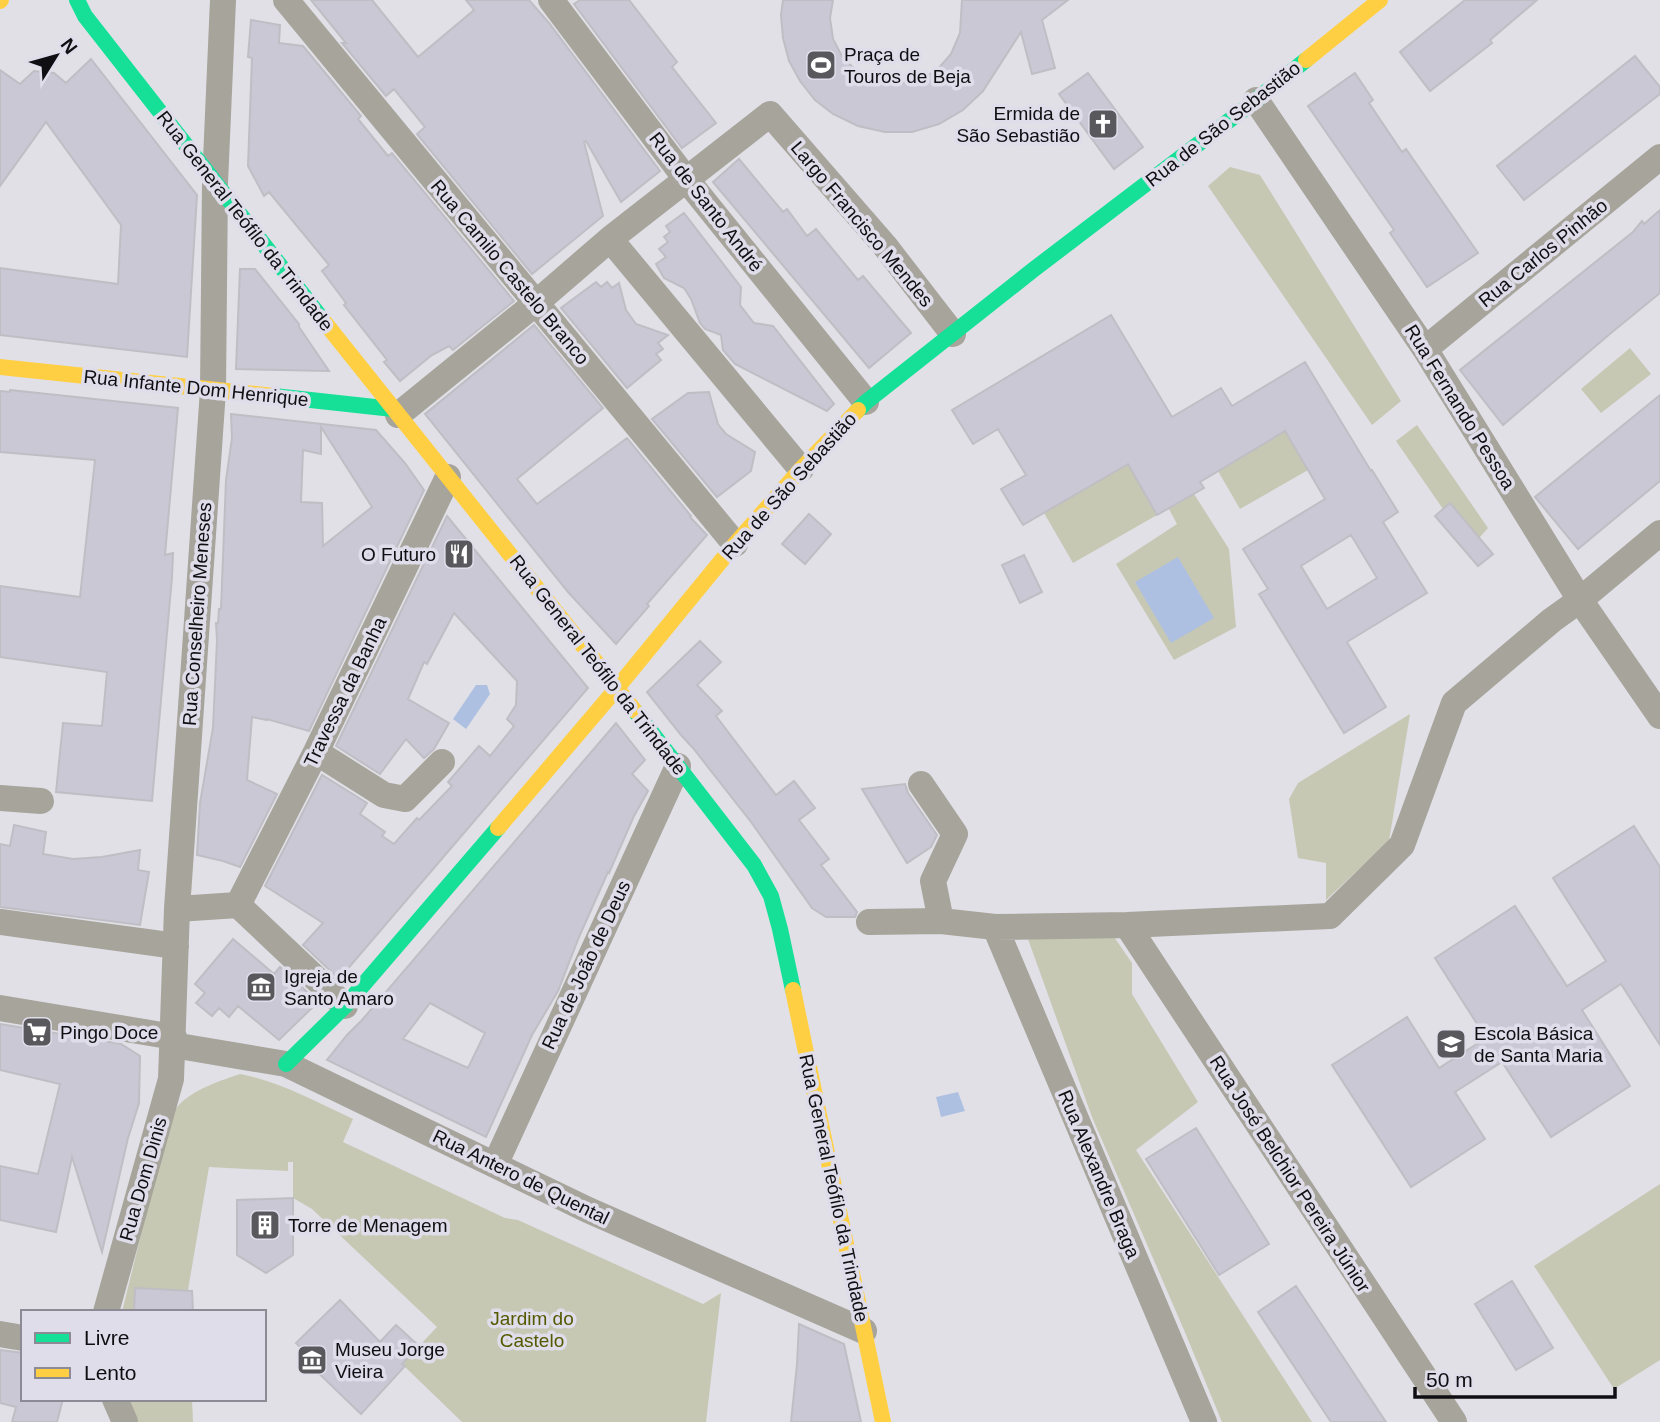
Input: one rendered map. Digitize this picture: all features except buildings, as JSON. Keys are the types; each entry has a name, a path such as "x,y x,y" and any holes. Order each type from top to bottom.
{"main road":[{"name":"Rua de São Sebastião","path":"286,1064 345,1006 617,688 735,544 801,469 866,402 1033,270 1256,100 1380,0"},
{"name":"Rua General Teófilo da Trindade","path":"71,3 85,16 754,865 771,896 780,929 883,1422"},
{"name":"Rua Infante Dom Henrique","path":"0,367 396,412"}],"street":[{"name":"Rua Conselheiro Meneses","path":"173,1041 177,909 213,390 215,183 223,0"},
{"name":"Rua Camilo Castelo Branco","path":"286,0 735,544"},
{"name":"Rua de Santo André","path":"551,0 686,178 866,402"},
{"name":"Rua Fernando Pessoa","path":"1256,100 1425,349 1580,600 1660,716"},
{"name":"Largo Francisco Mendes","path":"686,178 770,114 885,246 953,334"},
{"name":"Rua Carlos Pinhão","path":"1425,349 1660,157"},
{"path":"396,412 536,303 686,178"},
{"path":"610,239 801,469"},
{"name":"Travessa da Banha","path":"238,905 316,752 447,477"},
{"path":"869,922 941,921 995,927 1126,925 1330,916 1402,845 1454,703 1660,533"},
{"path":"316,752 384,795 405,799 442,762"},
{"name":"Rua de João de Deus","path":"495,1165 678,766"},
{"path":"921,784 955,834 933,881 941,921"},
{"path":"0,798 41,801"},
{"path":"177,909 238,905 345,1006"},
{"path":"0,922 176,946"},
{"name":"Rua José Belchior Pereira Júnior","path":"1126,925 1454,1422"},
{"name":"Rua Alexandre Braga","path":"995,927 1204,1422"},
{"name":"Rua Antero de Quental","path":"0,1008 286,1064 587,1210 864,1331"},
{"name":"Rua Dom Dinis","path":"107,1310 171,1079 173,1041"},
{"path":"0,1334 21,1338"},
{"path":"116,1401 125,1422"}],"green space":[{"path":"1230,167 1260,175 1401,401 1372,425 1208,186"},
{"path":"1630,348 1651,374 1601,413 1581,389"},
{"path":"1417,425 1488,528 1479,538 1451,503 1443,509 1396,441"},
{"path":"1285,431 1308,470 1240,509 1218,471"},
{"path":"1128,464 1157,515 1073,563 1044,513"},
{"path":"1194,494 1229,549 1236,627 1174,660 1116,564 1177,524 1169,509"},
{"path":"1410,714 1389,841 1326,900 1326,863 1298,858 1289,799 1298,783"},
{"path":"1112,934 1132,963 1132,994 1198,1102 1136,1150 1312,1422 1222,1422 1092,1117 1028,939"},
{"name":"Jardim do Castelo","path":"240,1074 284,1087 353,1119 343,1142 505,1218 518,1220 703,1304 721,1293 706,1422 462,1422 402,1364 437,1327 312,1209 293,1198 293,1162 288,1162 288,1171 209,1167 188,1290 185,1291 185,1310 122,1310 172,1114 187,1098"},
{"path":"1660,1184 1660,1360 1614,1389 1534,1266"},
{"path":"126,1401 192,1401 193,1422 138,1422"}],"water":[{"path":"1178,557 1214,618 1171,643 1135,582"},
{"path":"476,685 487,685 490,694 466,729 453,719"},
{"path":"958,1092 965,1111 941,1117 936,1097"}],"traffic: fast":[{"path":"77,0 85,16 322,319"},
{"path":"858,410 1033,270 1306,60"},
{"path":"274,396 393,409"},
{"path":"635,711 754,865 771,896 793,990"},
{"path":"286,1064 345,1006 498,828"}],"traffic: slow":[{"path":"1306,60 1380,0"},
{"path":"322,319 635,711"},
{"path":"0,367 274,396"},
{"path":"498,828 735,544 858,410"},
{"path":"793,990 883,1422"}],"place":[{"name":"Praça de Touros de Beja","path":"821,65"},
{"name":"Ermida de São Sebastião","path":"1103,124"},
{"name":"O Futuro","path":"459,554"},
{"name":"Igreja de Santo Amaro","path":"261,987"},
{"name":"Pingo Doce","path":"37,1032"},
{"name":"Escola Básica de Santa Maria","path":"1451,1044"},
{"name":"Torre de Menagem","path":"265,1225"},
{"name":"Museu Jorge Vieira","path":"312,1360"}]}
